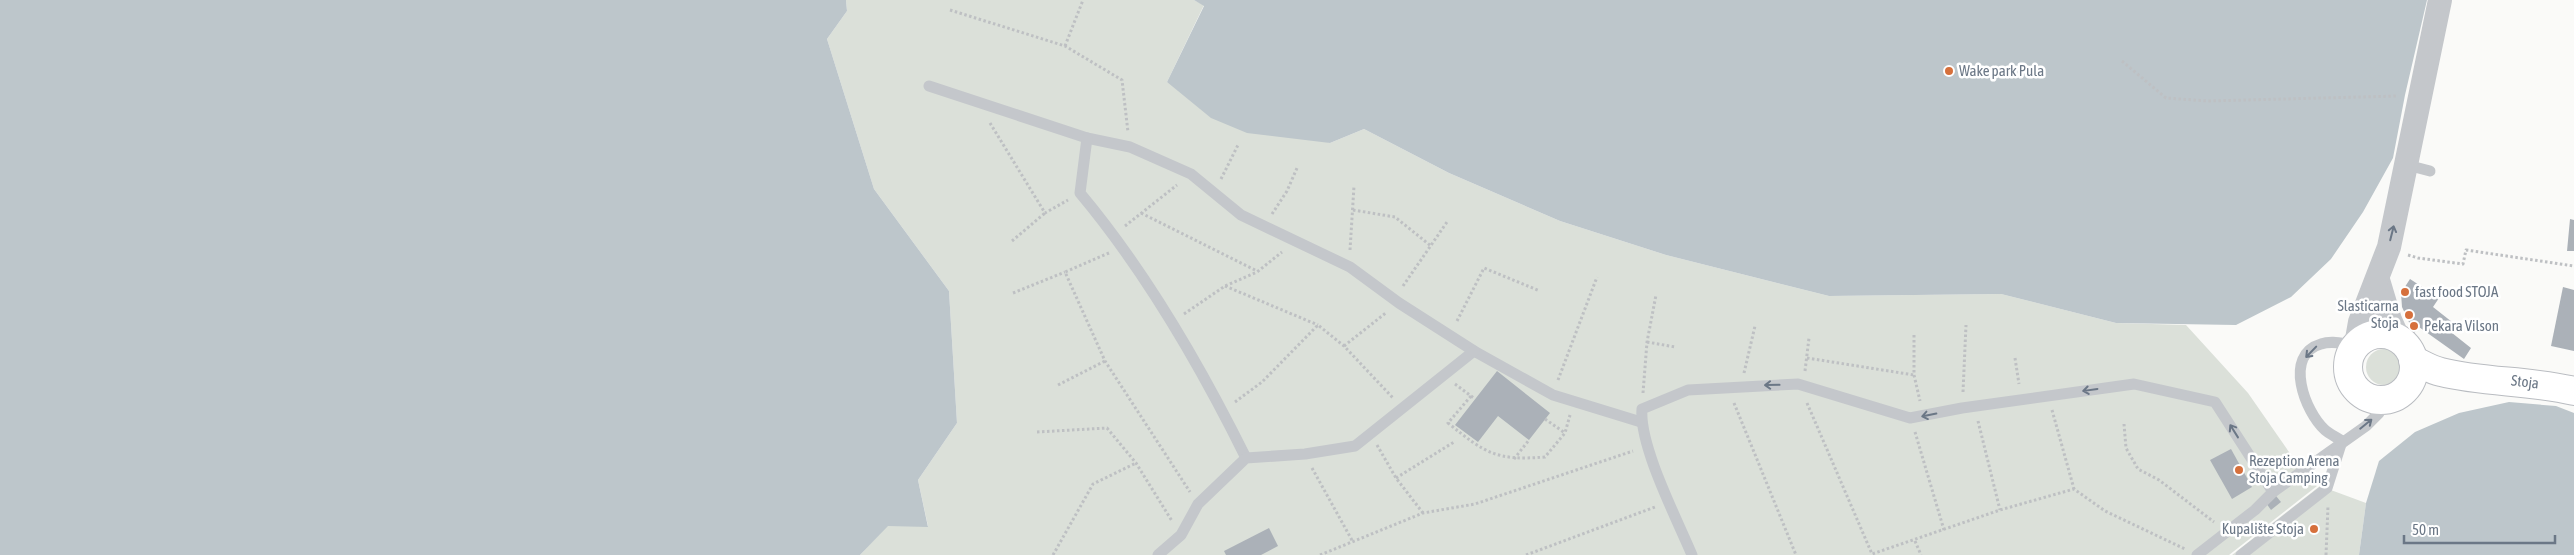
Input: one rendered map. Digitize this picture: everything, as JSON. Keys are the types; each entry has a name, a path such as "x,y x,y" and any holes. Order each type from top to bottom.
{"main road":[{"path":"2381,334 2438,372 2476,379 2371,399 2361,394 2354,386 2347,366 2356,345 2372,335 2381,334"},
{"path":"2392,396 2413,375 2406,350"},
{"name":"Stoja","path":"2476,379 2529,382 2574,391"}],"street":[{"path":"2356,345 2360,322 2378,280 2419,168 2440,0"},
{"path":"2378,280 2390,320 2406,350"}],"lane":[{"path":"929,86 1087,138 1130,147 1191,174 1241,215 1350,267 1396,301 1474,351 1553,395 1641,422"},
{"path":"1087,138 1080,192 1115,234 1172,323 1223,412 1246,458"},
{"path":"2342,441 2325,430 2313,415 2306,400 2300,378 2301,363 2311,349 2319,344 2331,342 2356,345"},
{"path":"1158,555 1181,535 1198,504 1246,458 1305,454 1355,446 1474,351"},
{"path":"1692,555 1648,446 1641,422 1642,409 1688,390 1801,384 1910,418 1968,407 2134,384 2215,402 2273,492"},
{"path":"2197,555 2273,492 2342,441 2366,426 2392,396"},
{"path":"2240,555 2327,488 2342,441"}],"path":[{"path":"1065,46 1083,0"},
{"path":"950,10 1065,46 1122,80 1130,147"},
{"path":"2122,61 2166,98 2208,101 2404,95"},
{"path":"977,101 1045,213"},
{"path":"1214,192 1238,145"},
{"path":"1265,225 1287,191 1297,168"},
{"path":"1115,234 1191,174"},
{"path":"1350,267 1354,186"},
{"path":"1012,240 1045,213 1080,192"},
{"path":"1352,210 1395,217 1431,246"},
{"path":"1141,213 1257,272"},
{"path":"1344,346 1396,301 1447,222"},
{"path":"1172,323 1224,286 1257,272 1296,240"},
{"path":"1013,293 1123,246"},
{"path":"2389,247 2418,258 2463,264 2466,250 2574,266"},
{"path":"1450,335 1484,268 1540,291"},
{"path":"1065,272 1105,361 1198,504"},
{"path":"1553,395 1596,278"},
{"path":"1224,286 1318,325 1344,346 1402,407"},
{"path":"1642,409 1647,342 1656,295"},
{"path":"1223,412 1262,382 1318,325"},
{"path":"1966,325 1968,407 2000,510"},
{"path":"1741,386 1755,326"},
{"path":"1914,336 1914,375 1924,416"},
{"path":"1809,338 1801,384 1872,554 1915,541 2000,510 2074,489"},
{"path":"1647,342 1675,347"},
{"path":"1807,358 1914,375"},
{"path":"2015,358 2022,400"},
{"path":"1058,385 1105,361"},
{"path":"1444,375 1475,399"},
{"path":"1728,387 1796,555"},
{"path":"1471,396 1448,424 1480,449 1514,460 1545,458 1565,433 1573,402"},
{"path":"2048,396 2074,489 2105,511 2197,555"},
{"path":"1910,418 1944,530"},
{"path":"1546,419 1565,433"},
{"path":"2124,424 2126,448 2138,469 2159,480 2226,532"},
{"path":"1036,432 1107,428 1136,463 1181,535"},
{"path":"1370,433 1396,478 1423,513"},
{"path":"1514,460 1529,440"},
{"path":"1396,478 1454,442"},
{"path":"1320,555 1423,513 1476,504 1648,446"},
{"path":"1305,454 1353,542"},
{"path":"1053,555 1093,484 1136,463"},
{"path":"2326,555 2327,488"},
{"path":"1526,555 1670,502"},
{"path":"1915,541 1921,555"}],"shaded area":[{"path":"0,0 846,0 847,11 827,39 874,189 949,291 957,423 918,480 928,527 888,526 860,555 0,555"},
{"path":"846,0 1194,0 1204,5 1167,82 1330,143 1364,129 1449,173 1560,221 1666,255 1829,296 2001,294 2116,323 2186,325 2248,393 2296,462 2317,486 2229,555 860,555 887,526 928,526 918,480 957,423 949,291 874,189 827,39 847,11"},
{"path":"1194,0 2427,0 2405,95 2393,158 2363,212 2331,259 2291,297 2236,325 2116,323 2001,294 1829,296 1666,255 1560,221 1449,173 1364,129 1330,143 1247,133 1211,118 1167,82 1204,6"},
{"path":"2384,349 2396,355 2402,367 2396,379 2384,385 2372,379 2366,367 2372,355"},
{"path":"2509,402 2556,406 2574,413 2574,555 2359,555 2366,503 2379,461 2415,432 2459,413"},
{"name":"Kupalište Stoja","path":"2320,486 2366,503 2359,555 2232,555"}],"building":[{"path":"2570,219 2574,220 2574,251 2567,251"},
{"path":"2410,279 2439,298 2433,307 2452,322 2447,329 2471,348 2464,359 2419,327 2414,333 2402,307 2401,293"},
{"path":"2563,287 2574,290 2574,351 2551,346"},
{"path":"1497,371 1550,413 1529,440 1498,416 1478,442 1455,425"},
{"path":"2231,449 2252,487 2232,499 2210,460"},
{"path":"2276,496 2281,502 2271,510 2266,503"},
{"path":"1269,528 1278,546 1261,555 1226,555 1224,551"}],"place":[{"name":"Wake park Pula","path":"1949,71"},
{"name":"fast food STOJA","path":"2405,292"},
{"name":"Slasticarna Stoja","path":"2409,315"},
{"name":"Pekara Vilson","path":"2414,326"},
{"name":"Rezeption Arena Stoja Camping","path":"2239,470"},
{"name":"Kupalište Stoja","path":"2314,529"}]}
